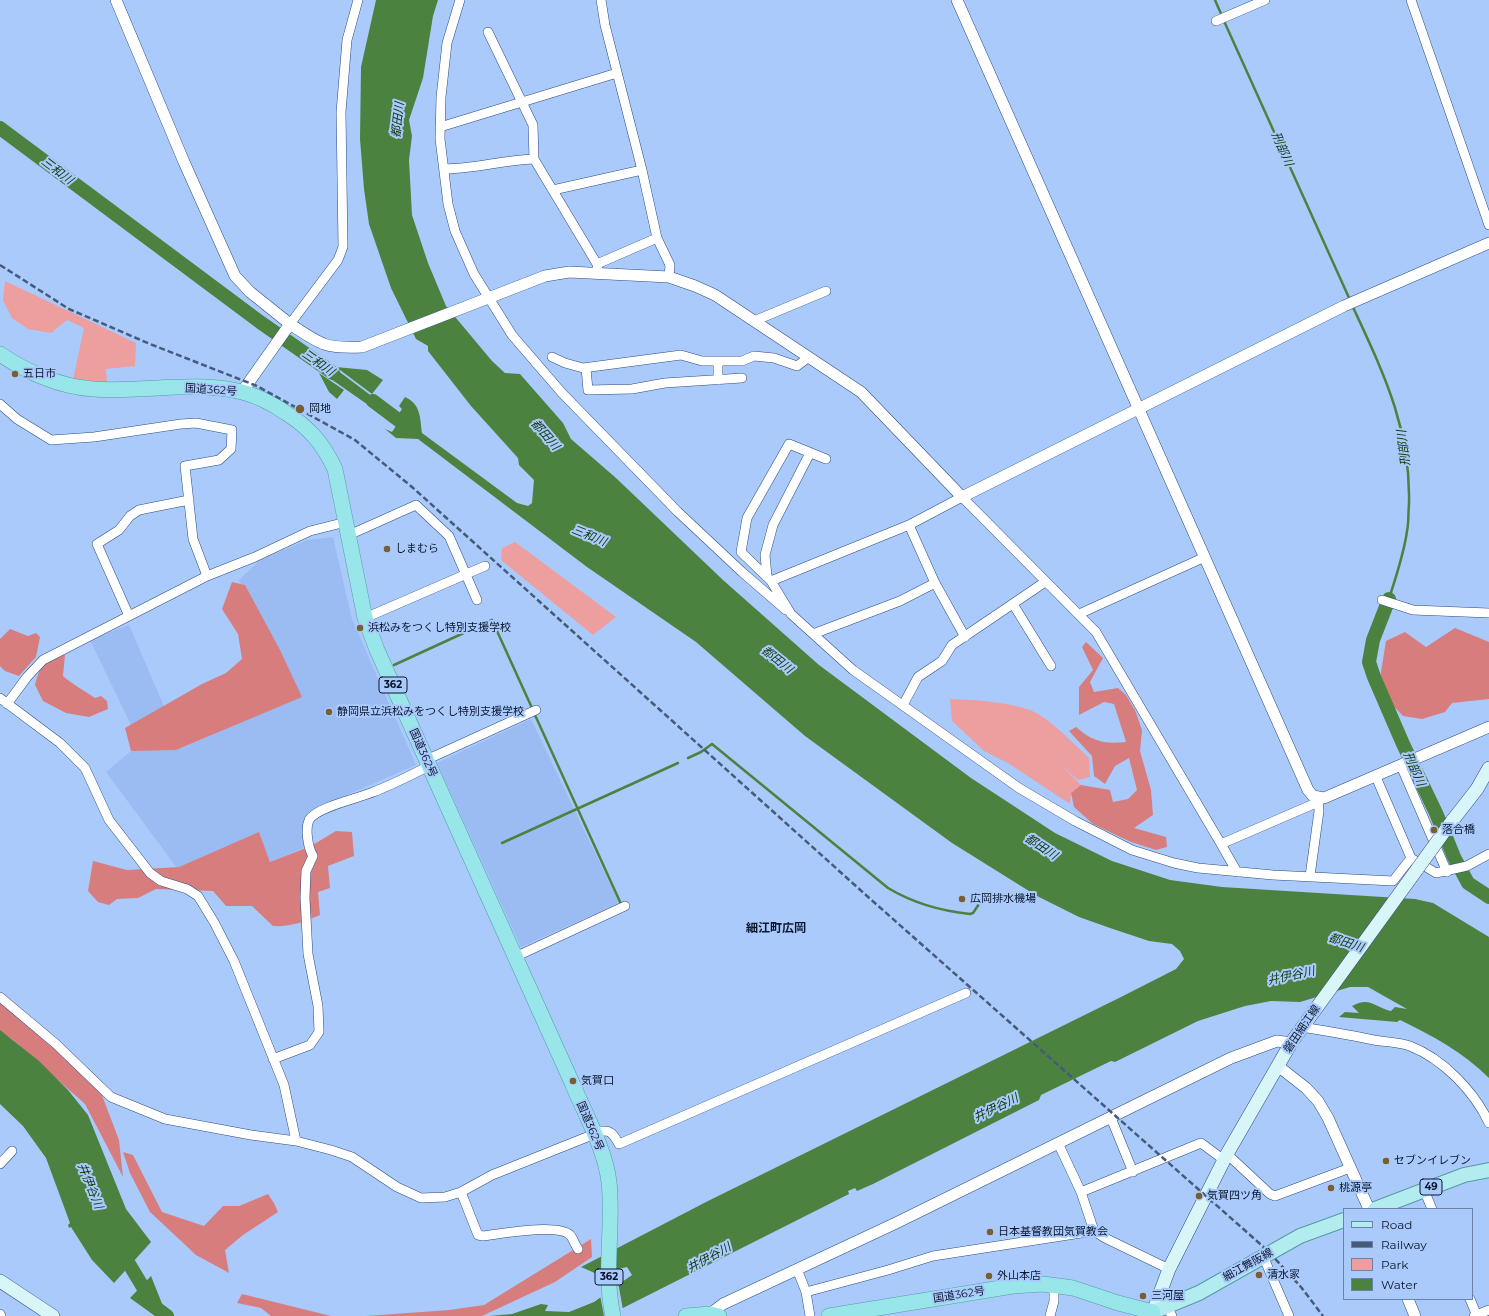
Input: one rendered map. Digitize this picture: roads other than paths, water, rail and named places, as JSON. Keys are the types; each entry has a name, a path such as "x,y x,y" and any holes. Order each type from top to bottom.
{"highway":[{"name":"国道362号","path":"0,354 38,375 72,385 93,389 211,388 242,392 271,403 295,418 317,438 326,450 335,469 365,618 377,650 603,1157 609,1181 609,1282 613,1316"},
{"name":"国道362号","path":"829,1316 1013,1286 1043,1284 1072,1288 1118,1303 1161,1313"},
{"path":"686,1316 715,1315"}],"main road":[{"name":"磐田細江線","path":"1161,1313 1169,1269 1226,1157 1291,1043 1401,891 1414,863 1452,821 1477,789 1489,768"},
{"name":"49","path":"1378,1208 1464,1175 1489,1170"},
{"name":"細江舞阪線","path":"1161,1313 1300,1236 1343,1220"},
{"path":"0,1281 53,1316"}],"street":[{"path":"116,0 184,162 236,276 250,292 289,327 318,343 338,348 362,346 389,337 545,276 598,269 669,278 695,286 715,295 862,392 962,497 1096,632 1112,656 1237,872"},
{"path":"242,392 275,344 338,260 344,247 341,112 348,40 358,0"},
{"path":"460,0 447,43 440,127 444,169 454,231 486,299 512,335 562,393 678,512 742,572 792,614 853,670 962,749 1018,788 1075,821 1132,850 1174,863 1237,872 1393,881 1414,863"},
{"path":"602,0 605,25 642,170 657,238 670,265 669,278"},
{"path":"957,0 1308,790 1313,796 1318,798 1324,798 1336,794 1489,727"},
{"path":"1216,21 1265,0"},
{"path":"1411,0 1489,225"},
{"path":"488,32 524,103 533,125 534,159 598,269"},
{"path":"440,127 524,103 617,73"},
{"path":"444,169 461,169 509,160 534,159"},
{"path":"552,190 642,170"},
{"path":"598,269 657,238"},
{"path":"769,578 909,525 1344,306 1489,243"},
{"path":"754,321 826,291"},
{"path":"552,357 565,363 586,368 681,355 702,361 742,361 754,356 774,358 797,366 809,357"},
{"path":"718,361 718,380"},
{"path":"586,368 588,390 632,389 665,383 742,378"},
{"path":"0,404 16,419 50,440 94,437 181,424 196,424 232,430 231,449 219,460 185,466 193,539 206,576"},
{"path":"792,614 769,578 740,552 747,518 789,444 826,459"},
{"path":"769,578 765,555 773,525 810,453"},
{"path":"129,616 97,544 119,530 130,516 139,510 189,500"},
{"path":"296,1141 284,1085 234,961 214,922 198,896 187,889 161,881 150,873 109,820 85,768 60,743 3,701 43,660 206,576 255,557 310,531 347,529 416,505 449,536 478,600"},
{"path":"909,525 935,583 966,637"},
{"path":"1079,614 1205,557"},
{"path":"365,618 485,566"},
{"path":"903,705 918,677 942,661 952,646 1045,582"},
{"path":"813,634 887,606 935,583"},
{"path":"1382,600 1396,606 1412,610 1489,613"},
{"path":"1013,604 1051,666"},
{"path":"273,1059 310,1045 319,1032 318,1006 308,954 305,898 306,871 313,856 308,846 309,821 314,815 335,804 374,792 428,763 536,710"},
{"path":"1401,766 1448,871"},
{"path":"1376,777 1414,863 1436,874 1467,866 1489,854"},
{"path":"1222,844 1316,803 1318,798"},
{"path":"1310,876 1319,812 1318,798"},
{"path":"515,957 625,906"},
{"path":"0,997 56,1044 111,1097 165,1119 251,1135 296,1141 352,1157 397,1188 421,1198 445,1197 460,1192 492,1175 602,1131 608,1131 614,1134 619,1144 966,993"},
{"path":"1304,1024 1408,1046 1425,1053 1463,1085 1477,1101 1489,1123"},
{"path":"715,1315 723,1304 1252,1049 1277,1042 1291,1043"},
{"path":"1278,1066 1306,1088 1318,1101 1328,1118 1369,1208"},
{"path":"1111,1118 1133,1172"},
{"path":"1058,1143 1081,1192 1094,1231 1105,1238 1169,1269"},
{"path":"1081,1192 1201,1143 1226,1157 1270,1194 1275,1196 1350,1168"},
{"path":"0,1164 12,1151"},
{"path":"1424,1190 1432,1208"},
{"path":"460,1192 478,1235 483,1236 547,1229 562,1231 570,1235 578,1249"},
{"path":"806,1292 933,1256 1094,1231"},
{"path":"1263,1256 1289,1316"},
{"path":"797,1269 806,1292 810,1316"},
{"path":"1050,1316 1054,1301 1054,1285"},
{"path":"1408,1300 1415,1316"},
{"path":"1470,1300 1476,1316 1489,1310"}],"water":[{"name":"都田川","path":"376,0 438,0 433,16 423,78 409,120 412,136 409,160 412,215 428,263 446,306 492,361 505,373 520,374 563,423 571,439 616,478 723,580 819,665 971,778 1055,833 1112,861 1170,880 1222,887 1415,899 1433,903 1489,937 1489,1078 1458,1052 1400,1020 1397,1022 1339,1017 1345,1012 1359,1013 1352,1006 1363,1002 1372,1003 1391,1011 1395,1007 1407,1009 1368,987 1350,987 1300,1002 1271,1001 1245,1006 1198,1021 1115,1062 1111,1061 1041,1095 1039,1100 873,1184 857,1191 855,1188 848,1191 849,1194 607,1316 489,1316 512,1314 541,1304 548,1305 545,1311 569,1312 594,1302 632,1275 627,1267 597,1274 581,1267 706,1202 1176,969 1184,959 1180,951 1172,944 1149,941 1079,917 1037,896 952,843 805,736 696,642 587,567 418,439 396,438 385,429 392,432 396,426 390,422 402,409 399,406 405,397 414,403 419,412 422,433 517,503 528,506 532,503 534,480 519,465 518,458 471,406 428,351 428,346 416,339 391,288 369,224 364,189 360,139 361,67"},
{"path":"311,358 323,366 333,367 385,406 390,408 384,416 318,370"},
{"path":"336,367 367,370 383,380 372,394"},
{"path":"319,373 344,390 337,399 329,392"},
{"path":"0,1030 39,1061 68,1090 88,1115 126,1209 151,1242 114,1283 92,1260 71,1227 69,1228 68,1225 70,1223 46,1158 23,1126 0,1104"},
{"path":"151,1276 165,1311 171,1316 155,1316 130,1298"}],"waterway":[{"name":"刑部川","path":"1215,0 1222,16"},
{"name":"刑部川","path":"1224,21 1350,300"},
{"name":"三和川","path":"0,128 260,322 333,373"},
{"name":"刑部川","path":"1352,305 1393,401 1405,450 1408,476 1408,524 1402,557 1389,599"},
{"name":"三和川","path":"373,401 409,428"},
{"name":"刑部川","path":"1389,599 1373,640 1369,662 1374,677 1403,744 1436,813 1454,857 1468,883 1489,897"},
{"path":"394,665 492,620 532,708"},
{"path":"535,715 621,904"},
{"path":"688,758 701,752 712,744 888,888 907,898 928,906 970,914 973,913 979,904"},
{"path":"502,843 678,763"},
{"name":"井伊谷川","path":"120,1249 155,1307 167,1316"}],"railway":[{"path":"0,265 69,309 150,344 257,386 355,440 412,487 867,896 1267,1250 1301,1287 1323,1316"}],"place":[{"name":"五日市","path":"15,374"},
{"name":"岡地","path":"300,409"},
{"name":"しまむら","path":"387,549"},
{"name":"浜松みをつくし特別支援学校","path":"360,628"},
{"name":"静岡県立浜松みをつくし特別支援学校","path":"329,712"},
{"name":"落合橋","path":"1434,830"},
{"name":"広岡排水機場","path":"962,899"},
{"name":"気賀口","path":"573,1081"},
{"name":"セブンイレブン","path":"1386,1161"},
{"name":"桃源亭","path":"1331,1188"},
{"name":"気賀四ツ角","path":"1199,1196"},
{"name":"日本基督教団気賀教会","path":"990,1232"},
{"name":"清水家","path":"1259,1275"},
{"name":"外山本店","path":"989,1276"},
{"name":"三河屋","path":"1143,1296"}],"district":[{"name":"細江町広岡","path":"776,928"}]}
